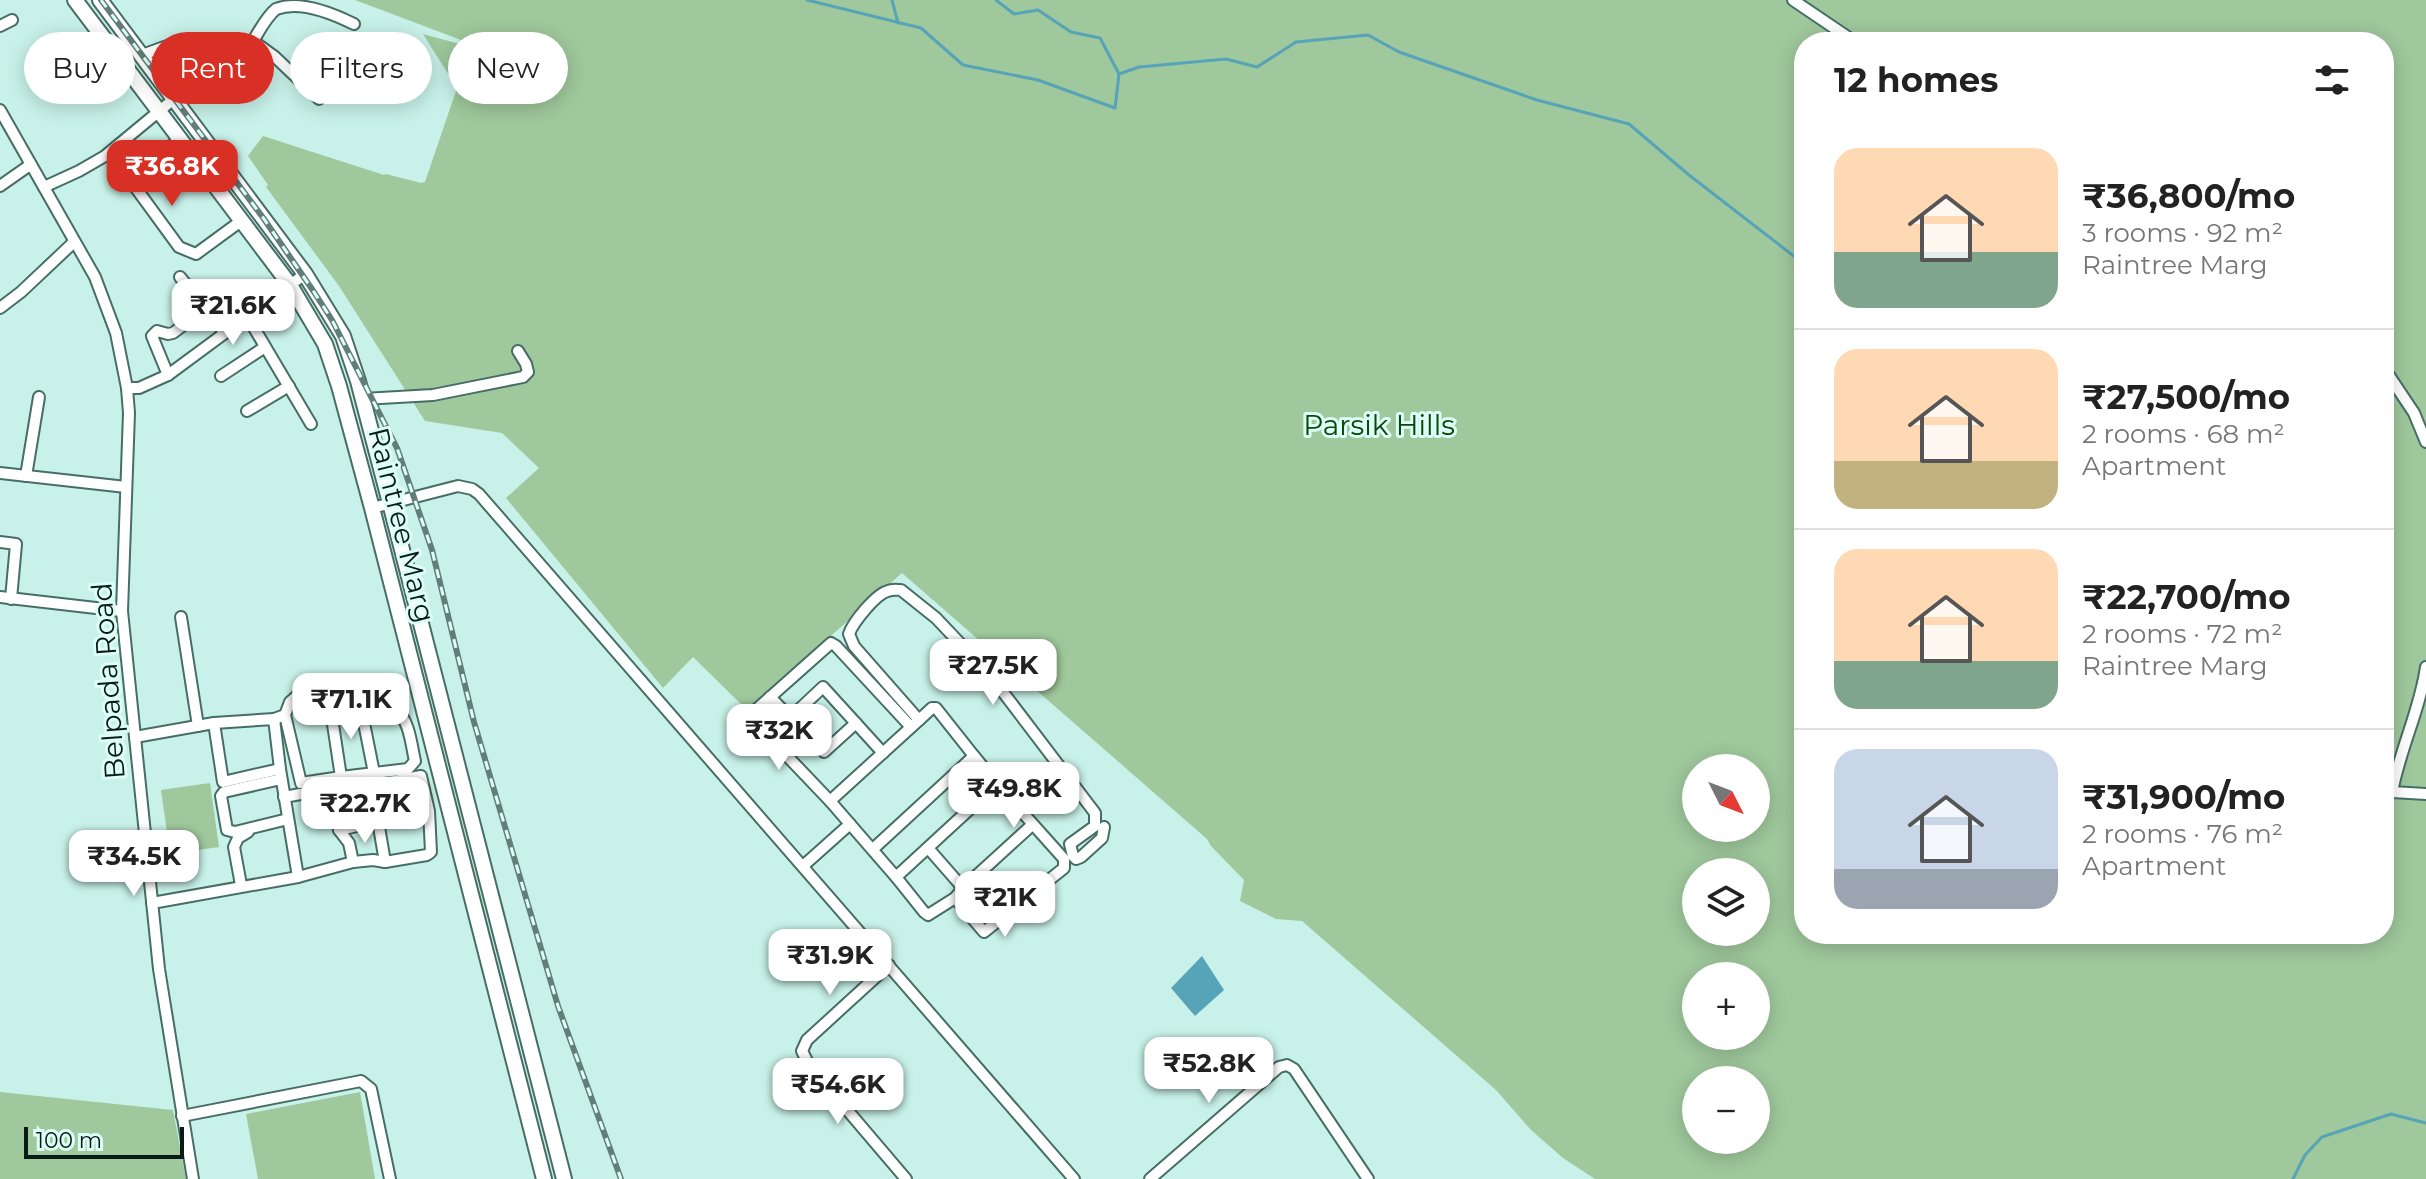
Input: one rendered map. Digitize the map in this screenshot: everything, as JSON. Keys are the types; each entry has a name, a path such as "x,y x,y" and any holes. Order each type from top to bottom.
{"main road":[{"name":"Raintree Marg","path":"75,0 290,285 325,344 372,508 544,1179"},
{"name":"Raintree Marg","path":"100,0 151,67"},
{"name":"Raintree Marg","path":"179,104 305,274 343,336 363,399 564,1179"}],"street":[{"path":"1793,0 1840,32"},
{"path":"258,32 276,9 289,2 328,11 354,24"},
{"path":"0,26 12,20"},
{"path":"142,55 151,52"},
{"path":"274,56 290,71"},
{"path":"44,187 105,156 168,104"},
{"name":"Belpada Road","path":"0,110 107,303 123,361 127,388 122,611 159,969 193,1179"},
{"path":"180,139 141,168 133,178 133,184 179,247 196,254 241,221"},
{"path":"0,186 30,165"},
{"path":"0,308 74,242"},
{"path":"127,388 139,388 168,375 305,274"},
{"path":"180,277 225,333"},
{"path":"168,375 152,336 157,331 173,333 205,309"},
{"path":"247,316 311,424"},
{"path":"221,376 265,347"},
{"path":"363,399 433,395 523,377 528,372 518,351"},
{"path":"2394,383 2414,413 2426,442"},
{"path":"247,411 289,386"},
{"path":"26,476 39,397"},
{"path":"0,473 126,487"},
{"path":"372,508 458,486 479,494 1074,1179"},
{"path":"0,542 16,544 5,598 122,611"},
{"path":"915,724 854,646 849,634 872,602 887,591 901,590 936,618 981,665 1095,813 1095,826 1070,844 1076,859 1102,838 1104,827"},
{"path":"181,617 223,782 281,777 300,780"},
{"path":"915,724 831,643 749,716 830,801 928,915 955,898 1032,825"},
{"path":"2394,776 2419,704 2426,667"},
{"path":"790,718 823,687 883,753"},
{"path":"280,717 303,784 408,769 415,761 405,719 396,709 298,695 290,702 280,717 281,777 298,877"},
{"path":"770,697 824,752 856,723"},
{"path":"329,698 341,777"},
{"path":"360,703 374,773"},
{"path":"830,801 932,708 936,708 997,784 1064,859 1064,868 984,932 955,898"},
{"path":"135,737 207,724 280,717"},
{"path":"207,724 210,739"},
{"path":"873,849 974,756"},
{"path":"152,903 298,877 353,862 385,862 431,852 429,811 423,778 417,776 332,793"},
{"path":"281,777 224,792 221,796 229,832 288,821"},
{"path":"896,877 997,784"},
{"path":"284,797 328,789 332,793 339,830 349,843 353,862"},
{"path":"2394,792 2426,794"},
{"path":"339,830 406,815"},
{"path":"241,885 234,847 238,838 242,834 288,821"},
{"path":"378,821 385,862"},
{"path":"803,866 850,824"},
{"path":"928,848 963,888"},
{"path":"889,965 807,1040 802,1051 809,1065 906,1179"},
{"path":"1150,1179 1279,1067 1287,1065 1294,1069 1368,1179"},
{"path":"182,1116 361,1081 371,1089 390,1179"}],"green space":[{"name":"Parsik Hills","path":"355,0 2426,0 2426,1179 1595,1179 1563,1158 1531,1130 1496,1090 1302,921 1276,919 1240,901 1244,880 1207,839 902,573 747,710 693,657 663,688 506,498 539,468 502,433 425,421 339,286 266,187 268,185 248,156 263,136 384,175 425,182 452,104 568,104 568,32 448,32 448,35"},
{"name":"Parsik Hills","path":"432,36 448,41 448,74 432,48"},
{"path":"210,783 219,847 170,854 161,790"},
{"path":"0,1092 173,1110 186,1179 0,1179"},
{"path":"360,1092 375,1179 258,1179 246,1114"}],"water":[{"path":"1202,956 1224,990 1195,1016 1171,988"}],"waterway":[{"path":"807,0 921,28 963,65 1038,80 1115,108 1119,74 1139,67 1226,59 1257,67 1296,42 1368,35 1399,52 1537,100 1629,124 1794,256"},
{"path":"892,0 898,23"},
{"path":"996,0 1014,14 1038,10 1071,32 1100,38 1119,74"},
{"path":"2293,1179 2305,1155 2322,1137 2391,1114 2426,1123"}],"railway":[{"path":"101,0 264,219 314,292 332,320 397,448 432,550 474,722 558,1006 621,1179"}]}
